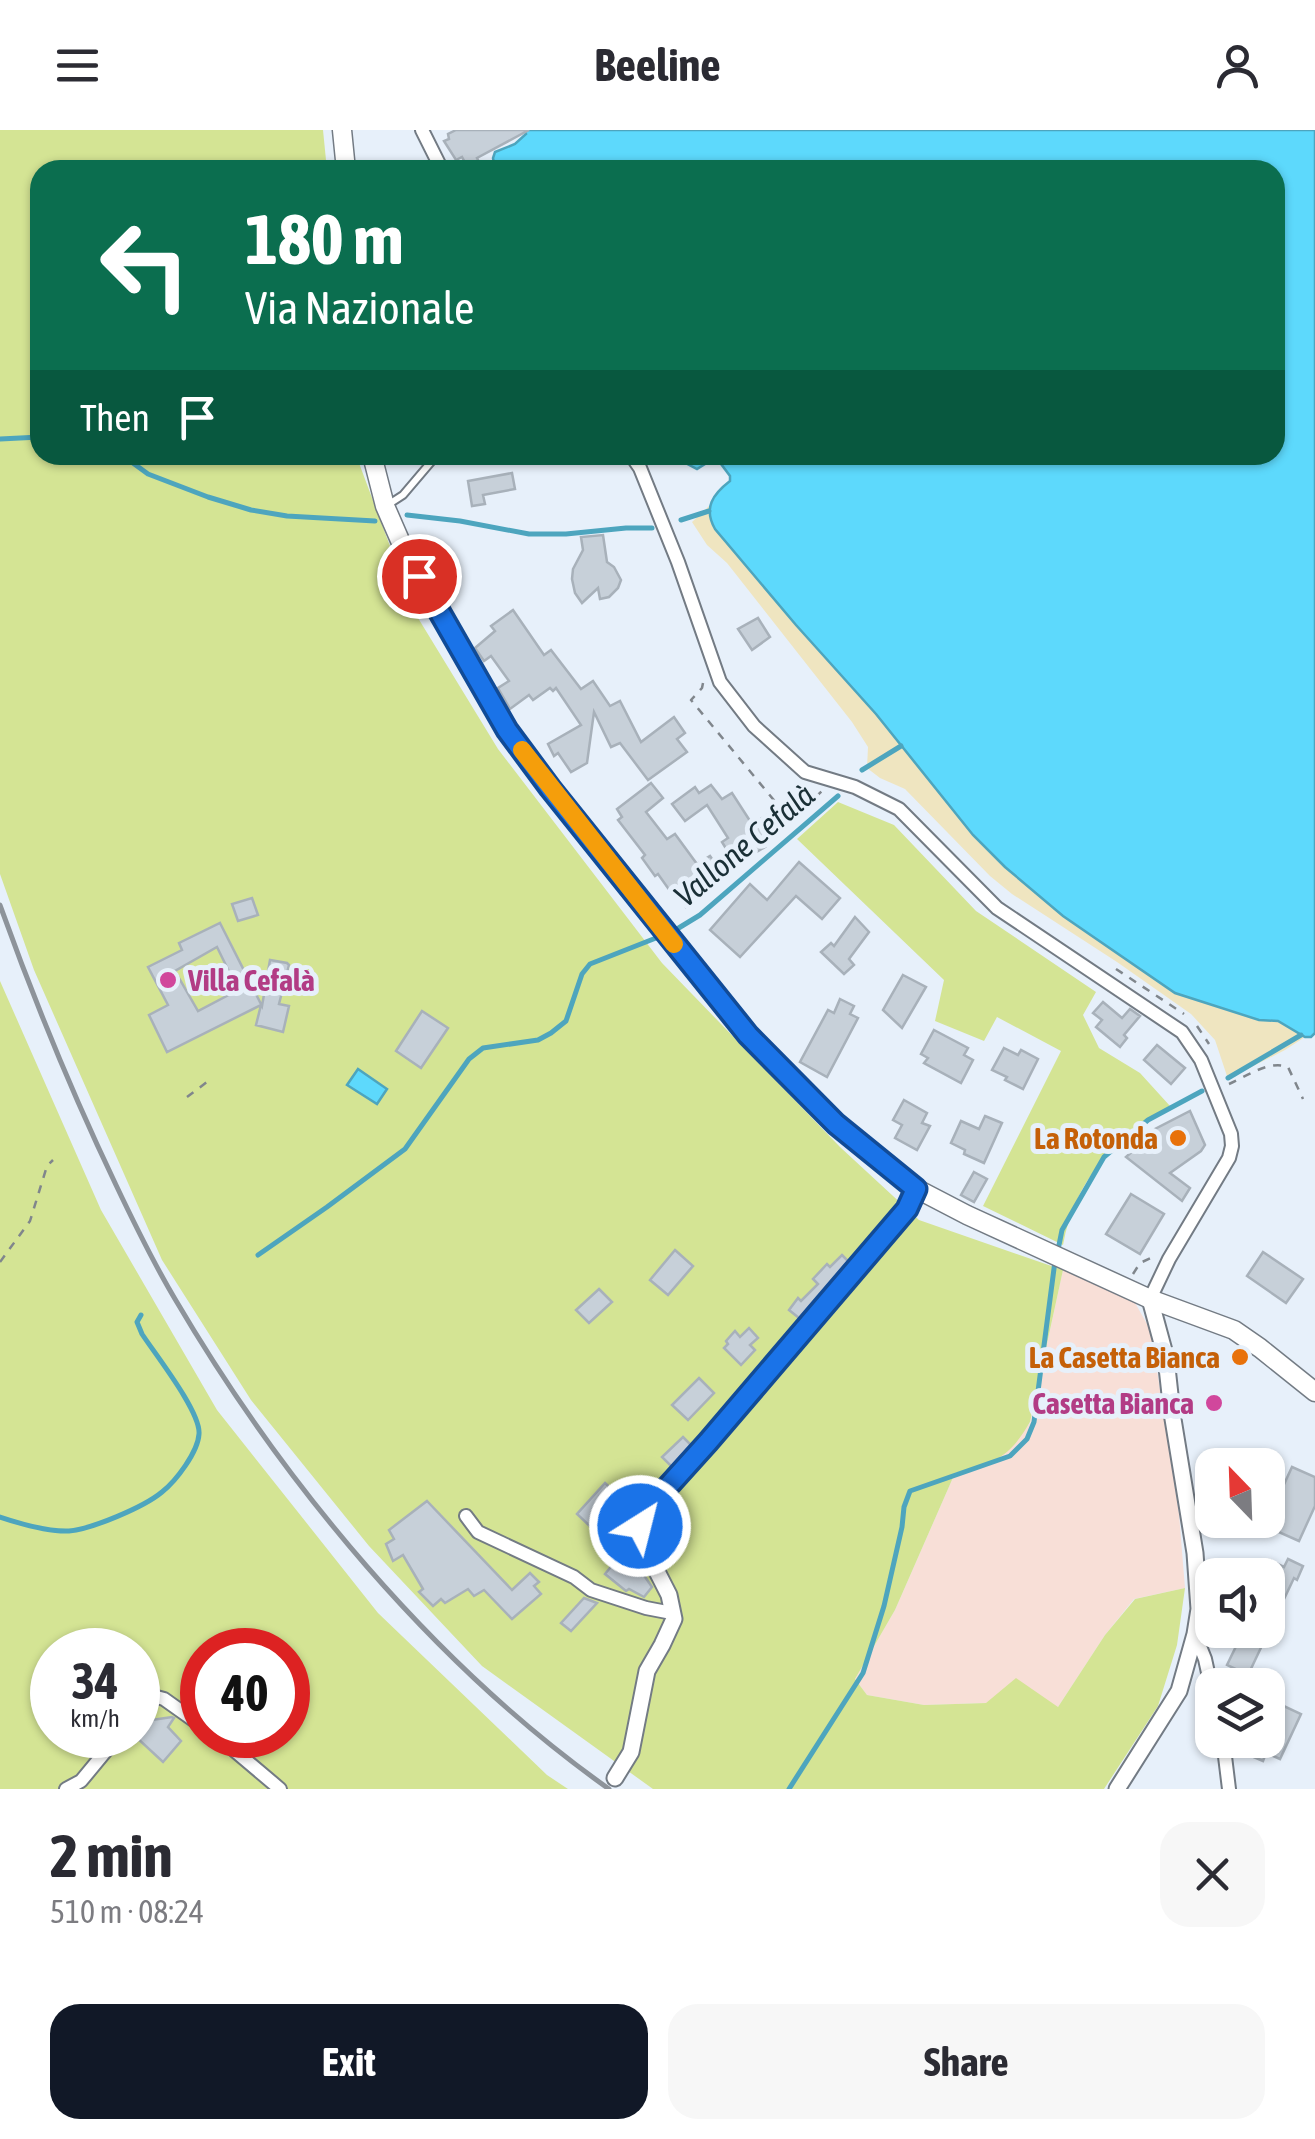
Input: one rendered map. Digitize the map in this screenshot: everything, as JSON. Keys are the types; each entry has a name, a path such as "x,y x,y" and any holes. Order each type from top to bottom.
{"main road":[{"path":"342,130 345,160"},
{"path":"375,465 385,506 402,546 507,730 748,1035 836,1124 916,1189 1150,1300 1234,1330 1315,1392"}],"street":[{"path":"422,130 437,160"},
{"path":"638,465 678,562 720,682 754,726 805,772 855,787 899,808 997,908 1182,1032 1201,1060 1231,1134 1232,1146 1229,1158 1168,1259 1150,1300 1166,1358 1195,1558"},
{"path":"615,1778 631,1752 647,1671 674,1619 669,1595 646,1550 640,1526 653,1503 907,1209 916,1189"},
{"path":"466,1516 478,1532 574,1577 591,1590 672,1612"},
{"path":"1117,1789 1179,1691 1195,1637"},
{"path":"66,1789 81,1781 100,1758"},
{"path":"243,1758 280,1789"},
{"path":"1225,1758 1229,1789"}],"lane":[{"path":"385,506 403,494 428,465"}],"path":[{"path":"705,677 702,688 691,700 787,816 796,816 827,788"},
{"path":"1114,968 1190,1019 1213,1054"},
{"path":"1224,1082 1226,1086 1279,1064 1288,1067 1303,1099"},
{"path":"187,1097 207,1082"},
{"path":"0,1262 30,1221 47,1166 53,1160"},
{"path":"1126,1288 1140,1263 1157,1256"}],"shaded area":[{"path":"1063,1270 1134,1301 1151,1331 1179,1514 1185,1588 1134,1599 1058,1707 924,1705 867,1695 855,1679 895,1610 955,1473 996,1461 1030,1423"}],"green space":[{"path":"0,130 323,130 326,160 30,160 30,465 360,465 415,613 498,749 662,963 840,1147 919,1220 1063,1270 1030,1422 999,1458 955,1473 895,1610 855,1679 867,1695 924,1705 986,1703 1016,1678 1058,1707 1105,1635 1135,1599 1185,1588 1177,1645 1158,1706 1104,1789 653,1789 482,1666 369,1546 251,1400 162,1260 34,970 0,874"},
{"path":"838,802 894,825 976,911 1096,992 1083,1015 1099,1048 1140,1073 1170,1106 1131,1132 1100,1163 1077,1200 1063,1245 983,1206 1061,1051 997,1017 984,1041 935,1021 944,980 797,839"},
{"path":"0,981 101,1210 217,1410 378,1613 547,1775 568,1789 0,1789"}],"sand":[{"path":"709,506 715,529 876,714 973,835 1005,867 1063,916 1175,993 1259,1020 1278,1021 1305,1037 1228,1079 1215,1040 1191,1014 1012,894 905,789 867,768 868,747 852,722 692,522"}],"water":[{"path":"524,130 1315,130 1315,1033 1311,1037 1278,1021 1259,1020 1175,993 1063,916 1005,867 973,835 876,714 715,529 710,514 712,502 730,481 722,465 1285,465 1285,160 493,160 495,152 515,144 526,134"},
{"path":"358,1069 387,1089 377,1104 347,1085"}],"building":[{"path":"456,130 529,130 478,160 456,160 444,141 449,139 448,134"},
{"path":"512,473 515,489 483,495 485,504 472,506 468,481"},
{"path":"603,535 607,562 621,580 609,597 600,599 598,588 582,603 572,579 583,550 581,537"},
{"path":"513,610 544,655 551,650 581,689 593,681 610,706 620,701 641,742 674,717 685,733 677,739 687,752 648,780 620,743 611,747 594,712 587,763 571,772 548,744 581,725 556,688 533,700 529,695 510,709 498,688 509,681 491,656 484,661 475,648 495,631 491,626"},
{"path":"758,618 770,637 752,650 738,629"},
{"path":"651,783 663,798 646,812 667,839 675,834 697,864 710,856 722,873 708,882 713,889 686,907 674,889 670,891 658,874 655,876 642,858 645,855 618,820 622,817 617,809"},
{"path":"711,785 722,799 732,793 752,824 769,814 780,832 743,860 738,850 730,855 722,842 728,838 707,805 685,821 672,804 695,787 699,793"},
{"path":"799,862 840,898 822,919 796,896 740,957 710,930 750,884 767,900"},
{"path":"252,898 258,915 238,921 232,904"},
{"path":"855,917 869,932 849,959 854,965 844,974 821,952 831,943 834,946"},
{"name":"Villa Cefalà","path":"220,923 262,1006 270,960 287,963 279,1004 289,1006 283,1032 256,1025 261,1005 167,1052 149,1015 168,1005 148,967 182,950 179,943","holes":["217,947 238,990 198,1011 175,971"]},
{"path":"903,975 926,987 902,1028 883,1010"},
{"path":"840,999 854,1006 850,1014 858,1018 827,1077 800,1062 828,1010 834,1013"},
{"path":"1103,1002 1122,1018 1130,1009 1140,1016 1124,1035 1127,1038 1120,1047 1096,1027 1102,1020 1093,1013"},
{"path":"422,1011 448,1028 421,1068 396,1051"},
{"path":"934,1030 968,1048 964,1055 973,1060 961,1083 924,1063 928,1058 921,1054"},
{"path":"1157,1045 1185,1068 1171,1084 1144,1060"},
{"path":"1004,1048 1018,1055 1021,1050 1038,1059 1023,1089 992,1070"},
{"path":"904,1100 927,1113 922,1123 930,1126 917,1150 895,1138 902,1125 893,1120"},
{"path":"1190,1111 1205,1145 1170,1173 1190,1188 1182,1201 1126,1157 1137,1147 1140,1149 1155,1129"},
{"path":"985,1116 1002,1123 984,1163 951,1143 961,1121 979,1129"},
{"path":"974,1172 987,1179 974,1202 961,1195"},
{"path":"1131,1194 1164,1214 1140,1254 1106,1234"},
{"path":"675,1250 693,1266 668,1295 650,1280"},
{"path":"1263,1252 1303,1279 1286,1303 1247,1276"},
{"path":"842,1255 848,1261 799,1318 789,1310 818,1284 813,1279 827,1264 830,1267"},
{"path":"599,1289 612,1302 589,1323 576,1310"},
{"path":"749,1328 758,1338 750,1345 755,1350 741,1365 724,1348 735,1331 740,1337"},
{"path":"699,1378 714,1393 688,1420 672,1405"},
{"path":"683,1437 691,1445 672,1467 662,1457"},
{"path":"1292,1467 1315,1477 1315,1506 1299,1541 1285,1535 1285,1482"},
{"path":"605,1483 622,1499 594,1530 577,1514"},
{"path":"427,1501 512,1590 530,1573 539,1582 534,1586 541,1594 512,1619 484,1590 474,1596 468,1589 433,1606 419,1592 423,1589 403,1555 393,1561 386,1544 394,1539 389,1530"},
{"path":"623,1552 642,1568 652,1587 644,1597 626,1591 605,1574"},
{"path":"1288,1559 1303,1566 1285,1597"},
{"path":"584,1598 597,1603 571,1631 561,1623"},
{"path":"1235,1648 1261,1648 1251,1668 1227,1665"},
{"path":"1285,1707 1301,1714 1285,1748"},
{"path":"174,1718 168,1727 180,1740 163,1762 159,1758 160,1719"}],"waterway":[{"path":"0,439 30,438"},
{"path":"136,465 148,474 251,510 375,521"},
{"path":"681,520 709,511"},
{"path":"407,515 529,534 652,528"},
{"name":"Vallone Cefalà","path":"862,770 901,746"},
{"name":"Vallone Cefalà","path":"677,929 700,915 838,796"},
{"name":"Vallone Cefalà","path":"258,1255 405,1149 469,1059 483,1048 538,1040 551,1033 566,1021 582,974 590,964 656,938"},
{"path":"1228,1078 1301,1035"},
{"path":"1058,1250 1062,1230 1104,1157 1148,1120 1202,1091"},
{"path":"789,1789 863,1673 884,1606 910,1491 1010,1456 1027,1439 1034,1422 1055,1261"},
{"name":"Vallone Cefalà","path":"0,1517 52,1530 91,1526 154,1498 185,1466 198,1441 198,1424 142,1334 137,1322 141,1315"}],"railway":[{"path":"0,905 40,1011 100,1150 175,1299 217,1368 314,1502 423,1628 545,1740 609,1789"}],"slow traffic":[{"path":"522,750 674,944"}],"place":[{"name":"Villa Cefalà","path":"168,980"},
{"name":"La Rotonda","path":"1178,1138"},
{"name":"La Casetta Bianca","path":"1240,1357"},
{"name":"Casetta Bianca","path":"1214,1403"}],"route":[{"path":"419,576 507,730 748,1035 836,1124 916,1189 907,1209 653,1503 640,1526"}]}
